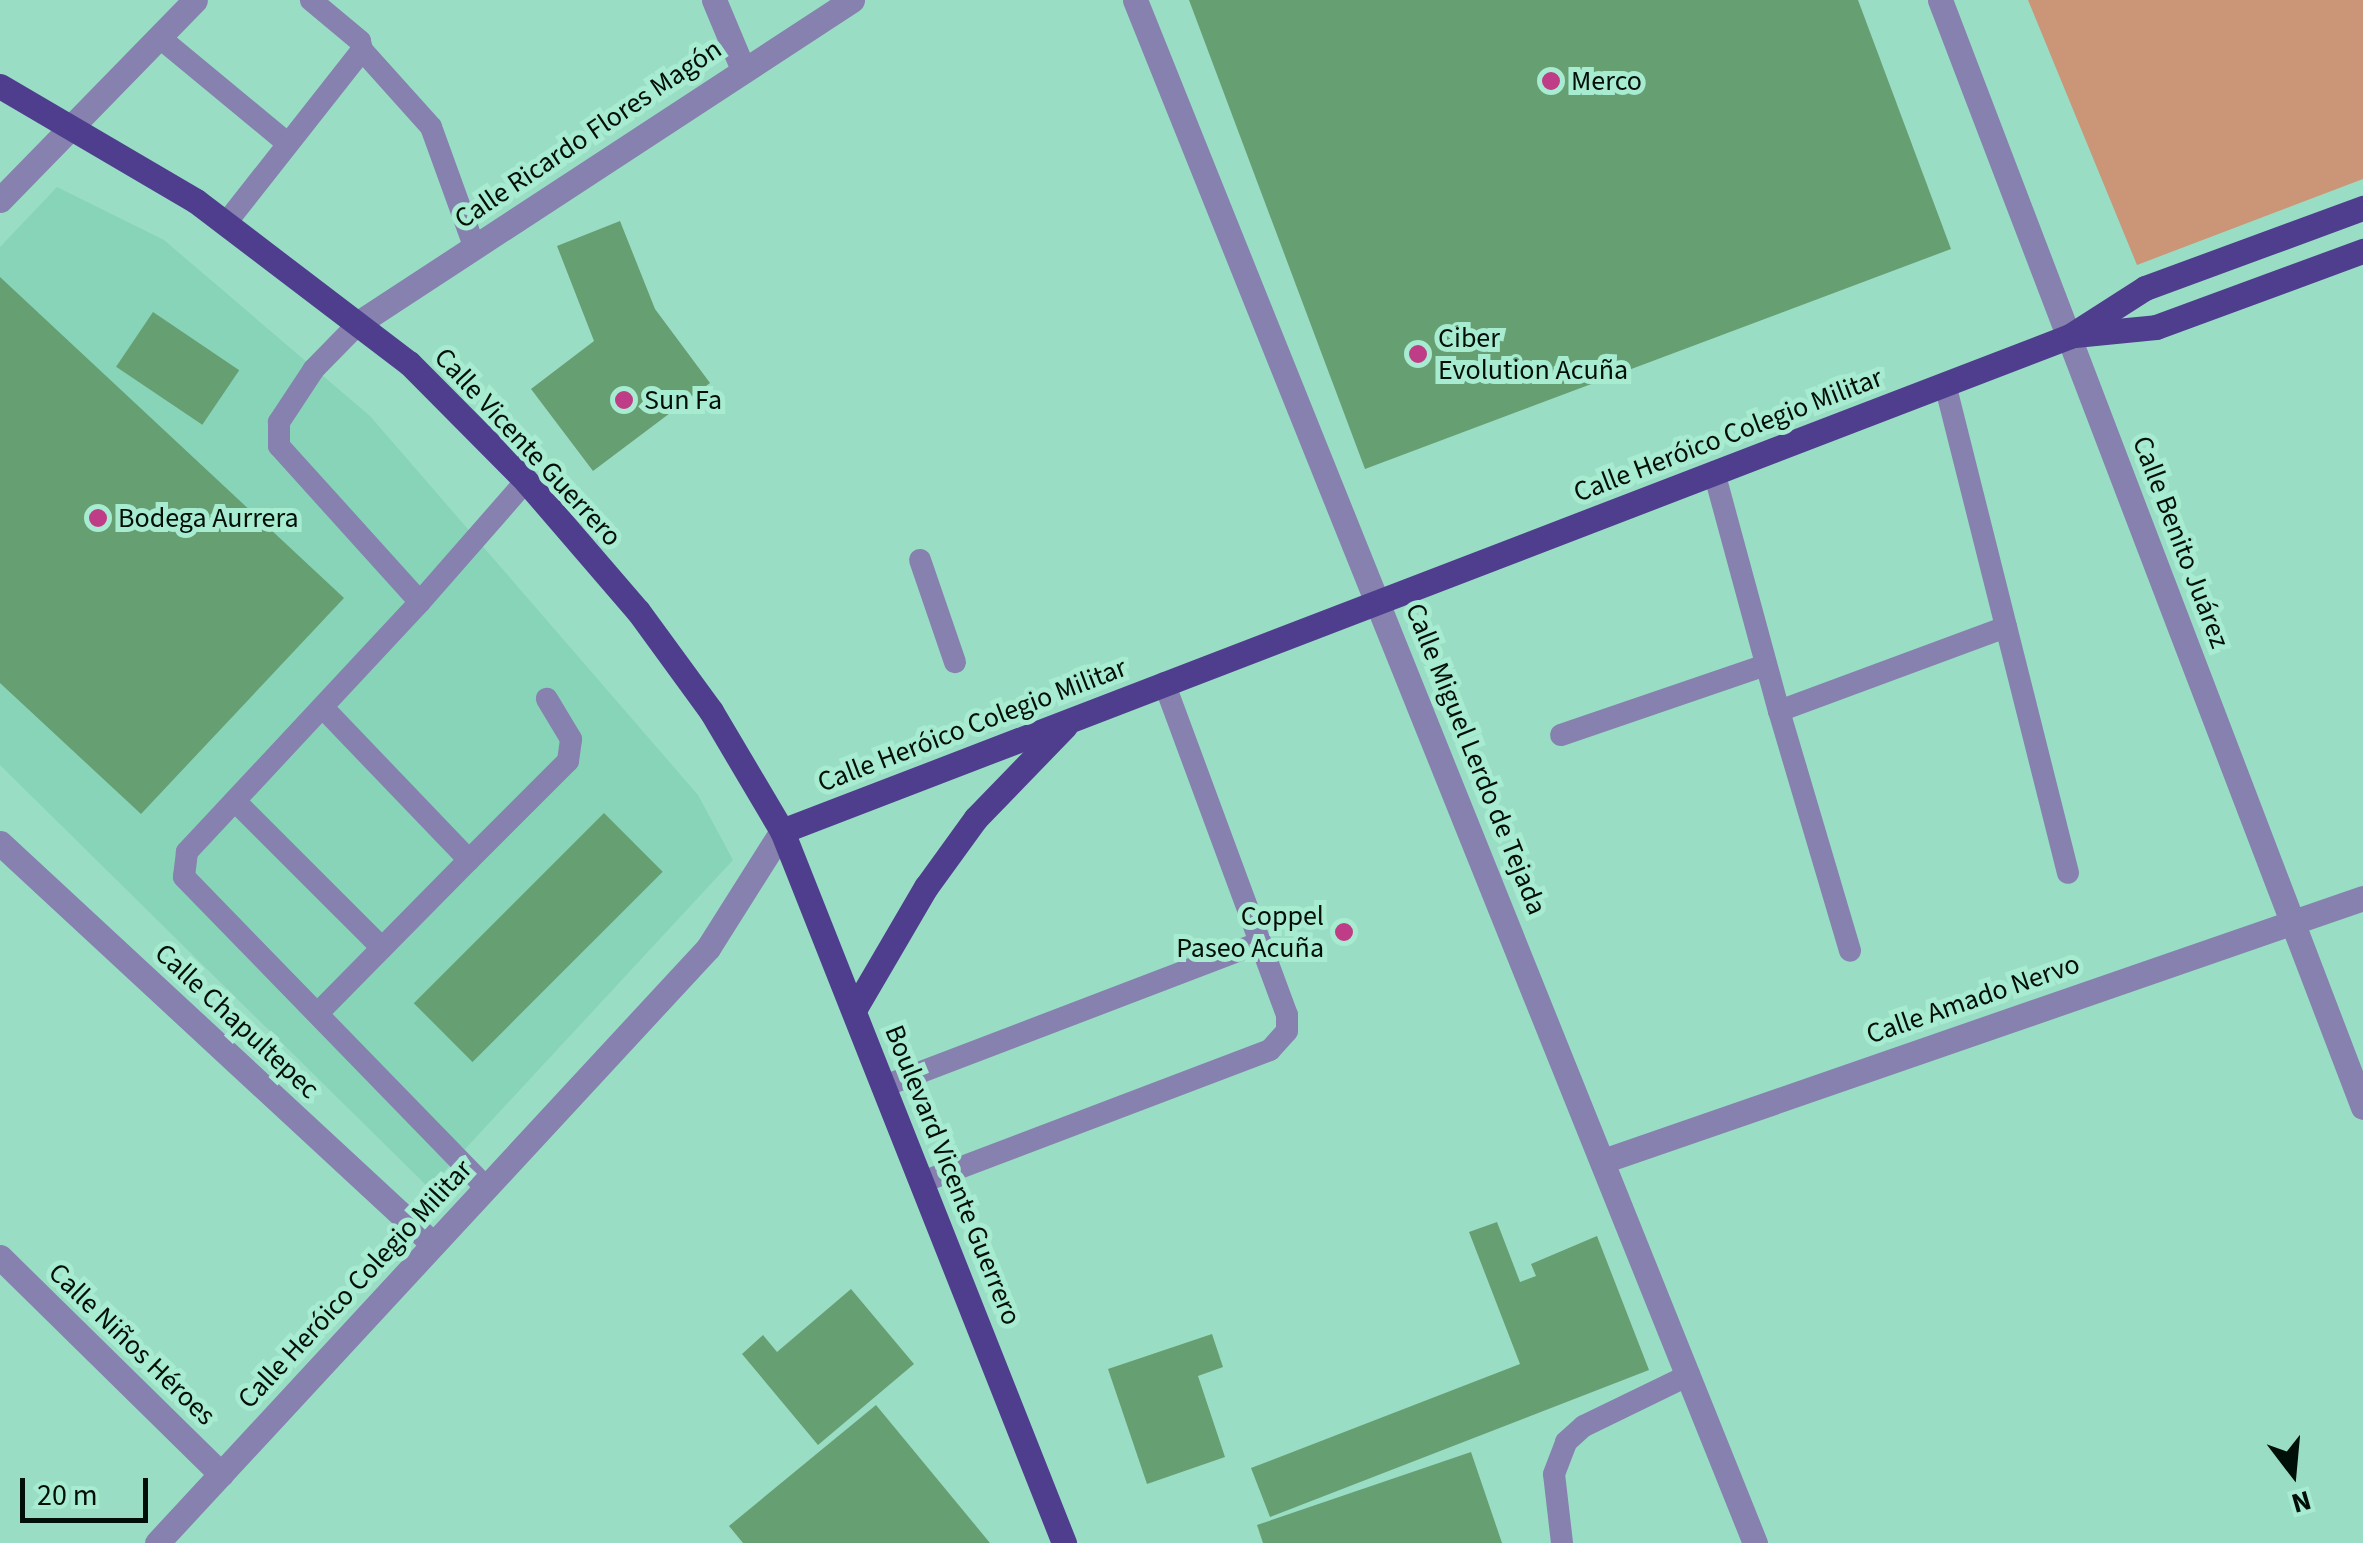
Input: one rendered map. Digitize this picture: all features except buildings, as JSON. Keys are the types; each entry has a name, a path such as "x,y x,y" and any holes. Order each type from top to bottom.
{"main road":[{"name":"Calle Vicente Guerrero","path":"0,86 226,223 360,322 526,481 638,611 701,696 782,830"},
{"name":"Calle Heróico Colegio Militar","path":"782,830 2070,336 2145,288 2363,208"},
{"name":"Calle Heróico Colegio Militar","path":"2070,336 2156,327 2363,252"},
{"path":"854,1010 926,888 976,818 1071,720"},
{"name":"Boulevard Vicente Guerrero","path":"782,830 887,1085 1064,1543"}],"street":[{"path":"0,200 68,125 195,0"},
{"path":"714,0 742,68"},
{"name":"Calle Ricardo Flores Magón","path":"360,322 742,68 852,0"},
{"name":"Calle Miguel Lerdo de Tejada","path":"1136,0 1756,1543"},
{"name":"Calle Benito Juárez","path":"1940,0 2363,1107"},
{"name":"Calle Heróico Colegio Militar","path":"157,1543 708,948 782,830"},
{"name":"Calle Chapultepec","path":"0,843 433,1244"},
{"name":"Calle Amado Nervo","path":"1604,1162 2293,918 2363,898"},
{"name":"Calle Niños Héroes","path":"0,1257 221,1474"}],"lane":[{"path":"310,0 360,41 362,50 431,126 474,246"},
{"path":"159,37 286,142"},
{"path":"226,223 362,50"},
{"path":"360,322 314,369 279,422 279,446 420,602"},
{"path":"1945,384 2068,873"},
{"path":"1714,472 1765,665 1850,950"},
{"path":"485,1186 320,1011 184,877 187,852 420,602 526,481"},
{"path":"920,560 956,662"},
{"path":"1779,712 2006,627"},
{"path":"1562,736 1765,665"},
{"path":"924,1181 1270,1050 1287,1031 1287,1015 1164,683"},
{"path":"320,1011 568,762 572,739 547,700"},
{"path":"323,708 469,860"},
{"path":"236,801 382,948"},
{"path":"887,1085 1260,942"},
{"path":"1562,1543 1554,1474 1566,1442 1584,1426 1689,1375"}],"shaded area":[{"path":"2028,0 2363,0 2363,179 2137,265"},
{"path":"57,187 164,240 370,416 698,795 733,860 429,1188 0,765 0,247"}],"place":[{"name":"Merco","path":"1551,81"},
{"name":"Ciber Evolution Acuña","path":"1418,354"},
{"name":"Sun Fa","path":"624,400"},
{"name":"Bodega Aurrera","path":"98,518"},
{"name":"Coppel Paseo Acuña","path":"1344,932"}]}
